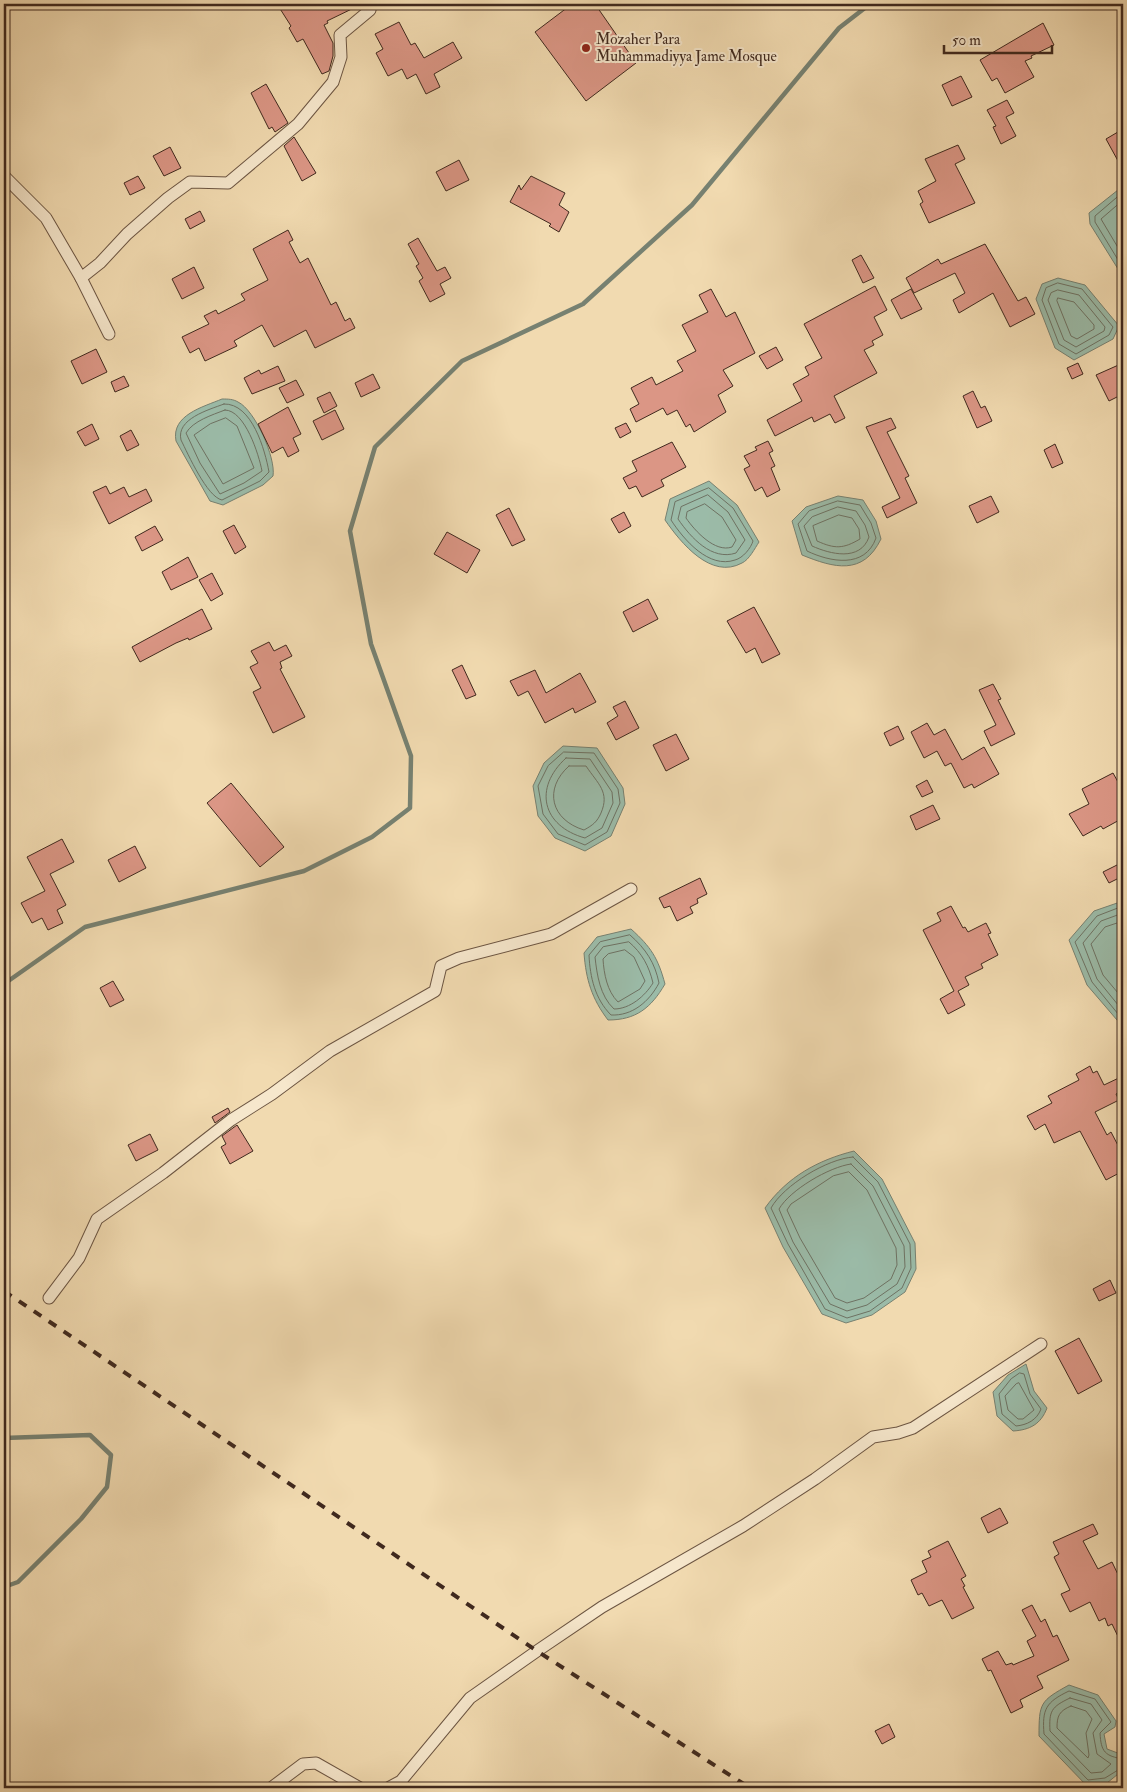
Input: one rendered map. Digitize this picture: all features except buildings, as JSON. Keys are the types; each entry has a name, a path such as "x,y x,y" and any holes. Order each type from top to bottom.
{"street":[{"path":"81,278 100,263 127,234 168,198 190,182 228,183 298,124 333,82 341,57 340,34 370,10 370,4"},
{"path":"4,176 46,218 81,278 109,334"},
{"path":"49,1298 79,1258 97,1219 163,1173 231,1120 272,1094 330,1052 435,991 441,966 459,958 551,934 630,889"},
{"path":"388,1788 401,1781 470,1698 537,1651 602,1607 743,1526 815,1479 873,1437 898,1433 913,1428 1041,1344"},
{"path":"272,1788 303,1764 316,1763 360,1788"}],"water":[{"path":"1123,186 1123,277 1090,224 1089,213"},
{"path":"1058,278 1085,285 1119,326 1113,339 1074,360 1055,348 1036,299 1042,284"},
{"path":"222,399 238,402 251,414 268,447 273,468 273,476 263,485 223,505 210,501 176,441 178,425 183,418 198,409"},
{"path":"709,481 737,505 759,542 745,561 730,567 719,567 708,563 698,556 679,539 665,520 670,499"},
{"path":"838,496 863,500 876,521 881,539 874,551 857,564 847,566 836,565 802,555 792,521 806,507"},
{"path":"563,746 597,748 623,788 625,804 611,836 585,851 555,838 538,816 533,786 544,763"},
{"path":"1123,901 1123,1027 1087,985 1069,940 1094,911"},
{"path":"631,929 653,954 660,967 665,984 654,1000 642,1011 627,1018 608,1020 591,989 586,972 584,953 597,937"},
{"path":"854,1151 882,1179 915,1243 916,1269 905,1292 872,1315 846,1323 822,1314 783,1247 765,1208 783,1187 804,1171 828,1159"},
{"path":"1026,1364 1034,1391 1047,1408 1042,1418 1030,1428 1013,1431 997,1416 993,1392 1008,1375"},
{"path":"1069,1685 1098,1695 1116,1721 1115,1727 1104,1734 1107,1749 1123,1755 1123,1770 1107,1783 1087,1786 1039,1736 1043,1704 1052,1695"}],"waterway":[{"path":"4,984 85,927 304,871 372,837 410,808 411,756 371,644 350,531 375,447 462,361 583,304 692,205 839,28 870,4"},
{"path":"4,1438 90,1435 111,1455 107,1487 81,1519 18,1582 4,1587"}],"railway":[{"path":"4,1291 537,1651 750,1788"}],"place":[{"name":"Mozaher Para Muhammadiyya Jame Mosque","path":"586,48"}]}
